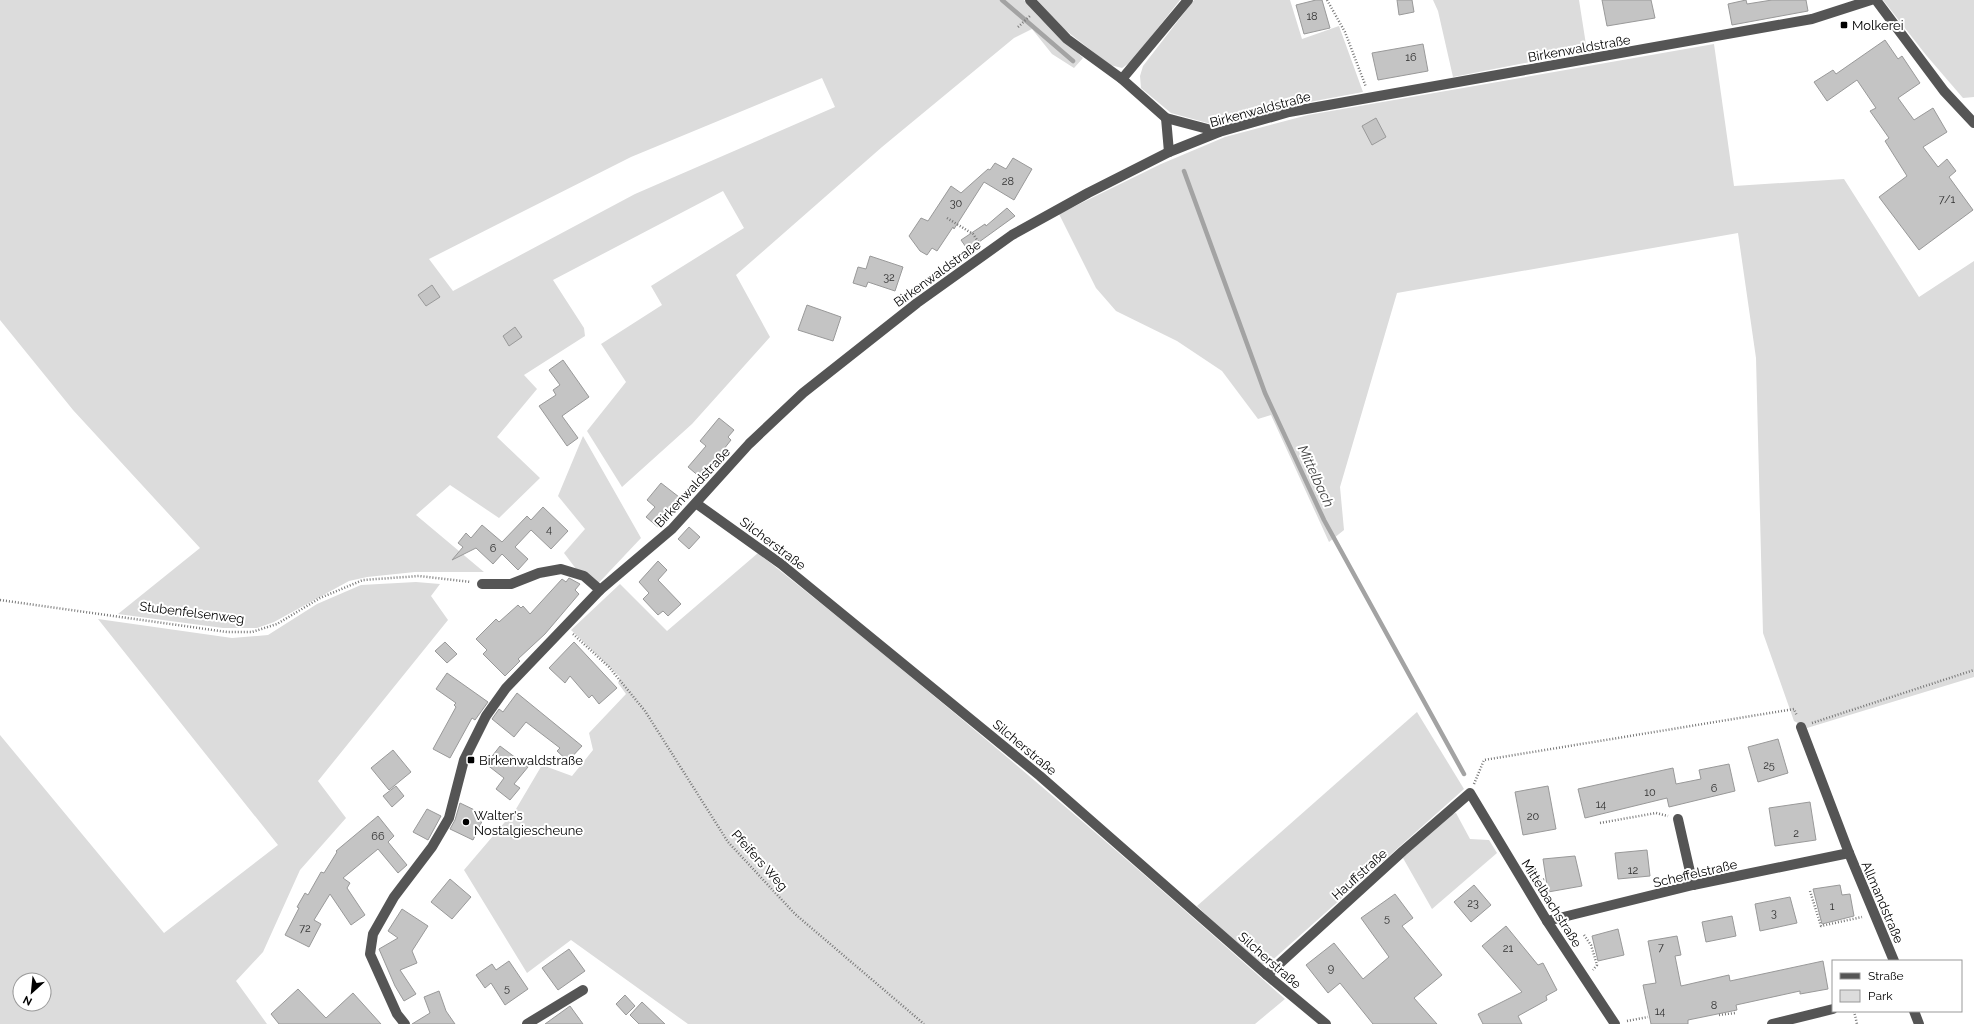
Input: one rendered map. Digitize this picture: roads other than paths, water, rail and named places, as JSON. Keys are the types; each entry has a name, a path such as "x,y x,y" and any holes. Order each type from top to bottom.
{"street":[{"path":"1030,0 1066,39 1122,79 1166,118 1219,132"},
{"path":"1122,79 1188,0"},
{"name":"Birkenwaldstraße","path":"405,1024 397,1014 370,954 373,934 394,897 432,847 449,818 464,760 471,743 486,716 506,688 600,590 672,530 697,504 719,476 749,444 804,393 917,303 1012,235 1081,197 1169,152 1219,132 1289,112 1370,99 1812,20 1871,0"},
{"path":"1876,0 1944,90 1974,122"},
{"path":"1166,118 1169,152"},
{"name":"Silcherstraße","path":"697,504 781,564 1034,771 1266,975 1326,1024"},
{"path":"482,584 511,584 539,573 561,569 584,576 600,590"},
{"name":"Allmandstraße","path":"1801,727 1849,853 1894,960"},
{"name":"Hauffstraße","path":"1266,975 1403,851 1470,793"},
{"name":"Mittelbachstraße","path":"1470,793 1547,921 1615,1024"},
{"path":"1678,819 1693,886"},
{"name":"Scheffelstraße","path":"1547,921 1693,886 1849,853"},
{"path":"527,1024 583,990"},
{"path":"1772,1024 1832,1009"},
{"path":"1914,1012 1919,1024"}],"waterway":[{"name":"Mittelbach","path":"1002,0 1073,61"},
{"name":"Mittelbach","path":"1184,171 1265,393 1324,520 1464,774"}],"place":[{"name":"Molkerei","path":"1844,25"},
{"name":"Birkenwaldstraße","path":"471,760"},
{"name":"Walter's Nostalgiescheune","path":"466,822"}]}
